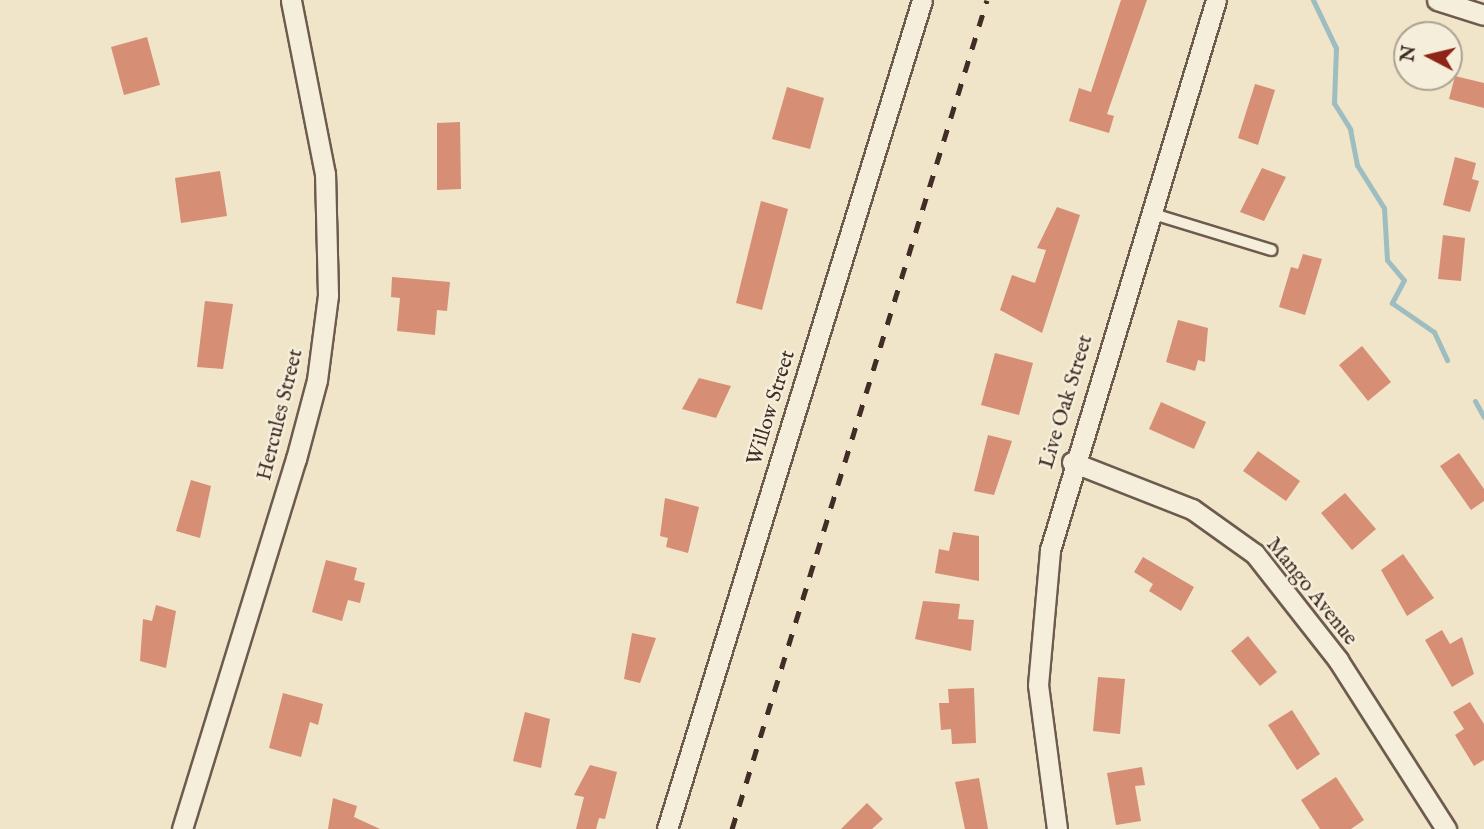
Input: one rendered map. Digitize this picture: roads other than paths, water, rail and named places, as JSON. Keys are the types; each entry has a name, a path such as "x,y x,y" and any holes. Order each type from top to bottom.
{"street":[{"name":"Hercules Street","path":"182,829 296,459 317,380 328,295 325,174 290,0"},
{"name":"Willow Street","path":"667,829 922,0"},
{"name":"Live Oak Street","path":"1057,829 1038,685 1040,618 1072,462 1216,0"},
{"path":"1437,0 1484,15"},
{"name":"Mango Avenue","path":"1072,462 1192,509 1255,555 1338,660 1446,829"}],"lane":[{"path":"1149,213 1271,250"}],"waterway":[{"path":"1313,0 1336,48 1334,103 1350,129 1357,165 1384,208 1387,260 1404,280 1392,303 1434,332 1447,360"},
{"path":"1475,401 1484,417"}],"railway":[{"path":"732,829 987,0"}]}
